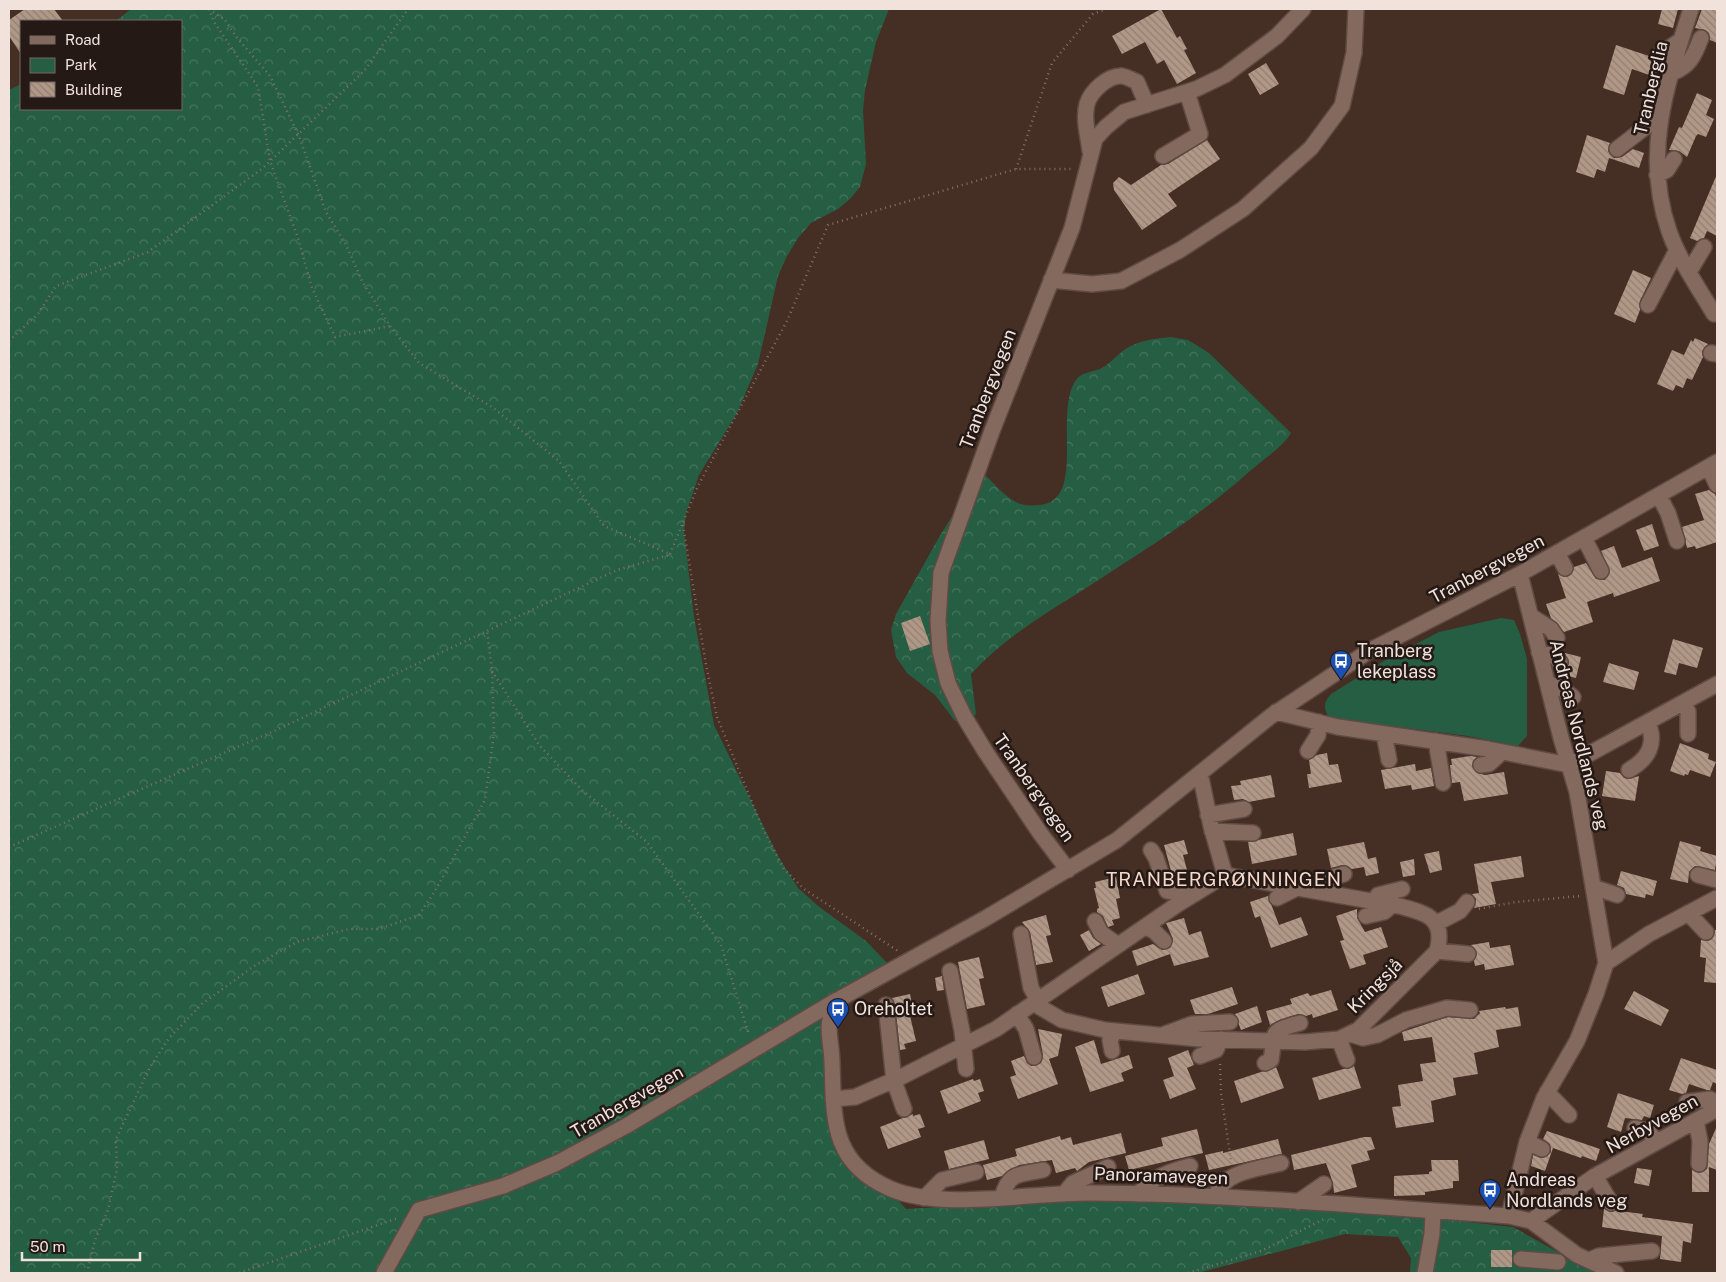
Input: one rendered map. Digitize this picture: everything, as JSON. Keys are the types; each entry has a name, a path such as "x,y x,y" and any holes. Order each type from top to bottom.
{"street":[{"name":"Tranbergvegen","path":"1068,870 1040,832 965,718 948,683 940,651 938,621 941,573 992,431 1072,228 1095,140 1106,126 1124,112 1187,92 1225,74 1254,55 1277,36 1303,9"},
{"path":"1051,280 1092,284 1121,281 1180,250 1244,209 1311,148 1342,106 1354,53 1356,9"},
{"name":"Tranberglia","path":"1691,9 1659,121 1657,175 1660,201 1678,250 1689,272 1716,315"},
{"path":"1672,73 1685,68 1695,54 1701,38"},
{"path":"1658,56 1681,40"},
{"path":"1090,163 1086,120 1087,103 1096,89 1108,80 1122,76 1137,82 1144,94 1147,105"},
{"path":"1163,156 1200,134 1187,92"},
{"path":"1617,149 1648,125 1659,121"},
{"path":"1657,175 1667,170 1674,159"},
{"path":"1689,272 1704,247"},
{"path":"1648,305 1678,250"},
{"name":"Tranbergvegen","path":"419,1210 503,1186 557,1163 626,1126 753,1049 1068,870 1117,840 1276,712 1369,651 1520,574 1713,465"},
{"path":"1713,465 1717,486"},
{"path":"1659,496 1668,513 1677,541"},
{"path":"1584,538 1601,571"},
{"path":"1557,553 1565,568"},
{"name":"Andreas Nordlands veg","path":"1510,1216 1522,1155 1547,1092 1600,1002 1606,963 1577,792 1520,574"},
{"path":"1531,616 1551,629 1557,638"},
{"path":"1539,652 1554,656 1560,662"},
{"path":"1276,712 1384,734 1502,752 1569,765 1717,684"},
{"path":"1548,685 1558,686 1573,697"},
{"path":"1683,704 1688,711 1690,723 1688,734"},
{"path":"1308,751 1318,735 1319,722"},
{"path":"1629,770 1645,758 1652,745 1652,732 1648,723"},
{"path":"1384,734 1389,760"},
{"path":"1436,741 1443,783"},
{"path":"1482,765 1489,764 1502,752"},
{"path":"1200,772 1208,815 1225,875"},
{"path":"1208,815 1244,809"},
{"path":"1212,830 1252,833"},
{"path":"1151,850 1156,858 1167,891 1195,894"},
{"path":"1277,898 1295,889 1344,874"},
{"path":"832,1099 855,1096 894,1080 996,1029 1118,945 1225,875 1392,905 1425,913 1437,923 1440,940 1437,951 1468,954"},
{"path":"1698,875 1717,880"},
{"path":"1374,902 1378,895 1402,889"},
{"path":"1594,891 1617,895"},
{"path":"1606,963 1649,934 1717,898"},
{"path":"1366,916 1384,912 1392,905"},
{"path":"1437,923 1464,906"},
{"path":"1688,913 1706,932"},
{"path":"1095,921 1101,933 1118,945"},
{"path":"1145,927 1154,931 1164,940"},
{"path":"1021,934 1030,988 1035,1002 1062,1020 1115,1031 1219,1043 1344,1036 1363,1038 1377,1034 1406,1020 1446,1008 1470,1010"},
{"name":"Kringsjå","path":"1344,1036 1358,1030 1437,951"},
{"path":"950,971 966,1070"},
{"name":"Tranbergvegen","path":"830,1013 841,998"},
{"path":"886,1005 894,1080 904,1109"},
{"name":"Panoramavegen","path":"830,1013 828,1032 832,1059 832,1099 835,1128 844,1150 858,1167 873,1179 892,1189 924,1198 1064,1194 1216,1196 1334,1204 1405,1204 1433,1211 1510,1216 1531,1221 1567,1247 1616,1273"},
{"path":"1017,1014 1026,1029 1034,1057"},
{"path":"1162,1035 1192,1024 1230,1022"},
{"path":"1265,1063 1271,1060 1271,1041 1274,1033 1284,1027 1300,1023"},
{"path":"1112,1052 1110,1040 1115,1031"},
{"path":"1344,1036 1347,1060"},
{"path":"1200,1056 1219,1043"},
{"path":"1547,1092 1569,1115"},
{"path":"1687,1102 1710,1099 1717,1103"},
{"name":"Nerbyvegen","path":"1531,1221 1595,1176 1717,1109"},
{"path":"1696,1121 1700,1141 1699,1164"},
{"path":"1635,1128 1648,1131 1657,1142"},
{"path":"1527,1142 1542,1149"},
{"path":"1216,1196 1219,1186 1234,1177 1248,1171 1281,1163"},
{"path":"1138,1194 1148,1183 1174,1170 1190,1166"},
{"path":"1064,1194 1073,1183 1108,1167"},
{"path":"1002,1197 1006,1183 1016,1174 1043,1170"},
{"path":"924,1198 942,1180 976,1172"},
{"path":"1595,1176 1611,1203"},
{"path":"1298,1202 1324,1184"},
{"path":"384,1273 419,1210"},
{"path":"1425,1273 1432,1234 1433,1211"},
{"path":"1520,1259 1556,1268 1559,1256 1567,1247"},
{"path":"1589,1260 1599,1256 1652,1251"}],"path":[{"path":"209,9 225,20 238,39 270,76 298,136 326,212 346,245 362,281 390,326 419,363 492,406 559,461 604,526 670,554"},
{"path":"209,9 214,22 258,87 270,161 298,238 312,288 335,337 390,326"},
{"path":"9,341 38,314 56,286 148,252 270,161 365,70 408,9"},
{"path":"1016,169 1052,63 1093,14 1106,9"},
{"path":"670,554 698,486 787,321 828,225 1016,169 1090,163"},
{"path":"682,524 706,665 717,717 743,784 784,869 804,889 911,960"},
{"path":"9,847 266,734 617,570 670,554"},
{"path":"87,1273 94,1240 108,1210 117,1169 116,1139 150,1067 169,1038 202,1004 254,966 296,942 349,929 379,930 419,915 436,891 485,800 494,733 492,671 486,631"},
{"path":"492,671 539,746 583,790 647,842 721,944 753,1049"},
{"path":"1464,906 1516,902 1594,891"},
{"path":"1219,1043 1234,1177"},
{"path":"1188,1273 1261,1251 1329,1217 1334,1204"},
{"path":"239,1273 419,1210"}],"green space":[{"path":"131,9 889,9 876,42 865,90 863,110 866,164 860,187 838,209 811,223 798,238 787,256 778,276 758,364 737,413 699,475 686,513 684,532 694,617 714,725 778,856 798,888 818,906 866,941 888,964 823,999 838,1134 906,1209 1031,1202 1220,1200 1412,1216 1513,1227 1590,1270 1629,1273 1410,1273 1411,1258 1398,1237 1345,1234 1198,1273 9,1273 9,90 20,84 20,110 182,110 182,20 117,20"},
{"path":"1171,337 1188,340 1209,353 1291,433 1277,449 1189,520 1037,620 996,650 971,674 976,714 970,719 955,721 935,695 907,673 896,657 891,630 896,614 938,539 980,471 1007,496 1018,503 1040,505 1054,500 1062,488 1066,472 1067,412 1070,394 1078,377 1100,369 1124,350 1135,344 1146,340"},
{"path":"1501,618 1514,620 1527,659 1527,736 1518,746 1468,736 1337,719 1328,716 1325,705 1331,694 1387,659 1439,632"}],"building":[{"path":"25,9 54,9 62,20 20,20 20,52 9,36 9,20"},
{"path":"1161,9 1177,38 1180,36 1187,49 1184,50 1196,73 1177,84 1164,60 1157,64 1145,42 1122,54 1112,36"},
{"path":"1662,9 1678,9 1673,28 1658,24"},
{"path":"1702,9 1717,9 1717,43 1710,40 1709,33 1705,30 1695,28"},
{"path":"1616,45 1649,56 1654,64 1659,65 1655,77 1632,69 1624,95 1603,88"},
{"path":"1266,63 1279,84 1260,95 1248,74"},
{"path":"1697,93 1712,100 1706,115 1714,119 1706,137 1698,134 1696,136 1687,157 1679,151 1669,150 1679,127 1682,128"},
{"path":"1587,135 1610,143 1608,151 1614,158 1622,157 1633,149 1644,153 1639,168 1609,158 1605,172 1597,169 1594,178 1576,172"},
{"path":"1207,140 1220,159 1168,194 1177,206 1142,230 1114,190 1113,183 1119,177 1131,185 1161,165 1168,164"},
{"path":"1717,174 1717,236 1707,231 1704,238 1697,241 1690,238"},
{"path":"1633,270 1651,278 1640,301 1640,310 1635,323 1614,314"},
{"path":"1695,338 1708,344 1702,351 1703,357 1692,380 1687,378 1683,388 1676,385 1673,391 1657,384 1672,350 1684,355 1691,340 1693,342"},
{"path":"1709,490 1715,494 1717,499 1717,542 1696,549 1695,546 1687,548 1682,527 1704,520 1695,494"},
{"path":"1652,524 1659,546 1644,551 1636,530"},
{"path":"1614,546 1622,568 1652,557 1660,581 1614,597 1613,593 1587,602 1593,622 1564,632 1551,618 1546,604 1566,598 1558,574 1564,577 1569,576 1574,567 1586,563 1596,579 1605,580 1610,571 1601,551"},
{"path":"920,616 930,644 910,651 901,623"},
{"path":"1673,639 1703,648 1697,668 1679,663 1676,675 1664,672"},
{"path":"1565,653 1581,657 1576,678 1560,674 1569,664"},
{"path":"1609,663 1639,672 1634,690 1603,682"},
{"path":"1680,743 1709,754 1708,759 1716,762 1710,777 1690,770 1688,775 1685,774 1684,776 1670,771"},
{"path":"1327,753 1329,765 1338,764 1342,782 1309,788 1307,774 1311,774 1309,760 1317,755"},
{"path":"1470,756 1477,757 1472,766 1477,773 1485,775 1504,772 1508,794 1464,801 1460,782 1452,783 1450,765 1452,765 1451,759"},
{"path":"1415,764 1416,771 1431,768 1434,786 1412,790 1411,785 1385,789 1381,770"},
{"path":"1606,771 1620,773 1624,778 1629,779 1639,776 1635,801 1602,796"},
{"path":"1271,775 1275,797 1249,802 1243,799 1234,800 1231,786 1241,785 1240,781"},
{"path":"1293,833 1297,855 1252,864 1248,842"},
{"path":"1184,840 1188,854 1183,855 1188,874 1180,875 1181,881 1174,882 1164,845"},
{"path":"1680,841 1701,847 1700,851 1717,856 1715,870 1695,866 1689,872 1688,883 1670,879"},
{"path":"1364,842 1368,859 1376,857 1379,873 1366,876 1364,867 1352,869 1342,865 1331,868 1327,849"},
{"path":"1439,851 1442,870 1430,873 1424,854"},
{"path":"1521,856 1524,877 1491,882 1496,904 1474,908 1476,899 1472,894 1479,893 1474,864"},
{"path":"1414,859 1415,875 1403,877 1400,862"},
{"path":"1621,871 1657,881 1653,896 1646,894 1645,898 1626,894 1624,888 1617,885"},
{"path":"1116,877 1120,898 1116,899 1120,918 1112,920 1114,925 1108,927 1103,916 1097,912 1099,908 1094,888 1096,888 1095,882"},
{"path":"1268,896 1279,925 1301,917 1308,935 1271,948 1260,916 1255,918 1250,902"},
{"path":"1357,909 1357,918 1365,932 1381,927 1388,947 1363,955 1366,964 1350,969 1340,941 1344,940 1336,916"},
{"path":"1046,915 1051,935 1046,936 1053,962 1036,965 1030,932 1022,922"},
{"path":"1184,918 1189,935 1201,931 1209,957 1174,966 1170,954 1137,966 1132,951 1153,944 1162,950 1170,948 1173,939 1166,923"},
{"path":"1089,930 1093,938 1101,944 1089,951 1080,935"},
{"path":"1715,930 1717,930 1717,983 1704,982 1706,958 1700,957 1701,940 1708,941 1712,939"},
{"path":"1489,942 1490,948 1510,945 1514,965 1485,970 1484,964 1475,966 1474,961 1477,954 1471,945"},
{"path":"979,957 984,978 979,979 985,1005 967,1009 958,962"},
{"path":"1138,974 1145,994 1108,1007 1101,987"},
{"path":"942,976 944,990 937,991 935,978"},
{"path":"1232,987 1238,1004 1208,1014 1195,1014 1190,1000"},
{"path":"1331,990 1338,1010 1313,1018 1312,1014 1306,1016 1298,1014 1270,1025 1266,1011 1292,1004 1290,999 1308,993 1310,996"},
{"path":"1634,991 1669,1010 1661,1026 1624,1009"},
{"path":"910,994 914,1015 910,1016 916,1041 904,1044 906,1049 900,1050 895,1004 892,998"},
{"path":"1257,1006 1262,1022 1241,1030 1235,1014"},
{"path":"1505,1007 1506,1009 1518,1007 1521,1026 1496,1030 1499,1047 1474,1053 1478,1074 1453,1078 1456,1095 1431,1101 1434,1122 1396,1128 1392,1107 1401,1106 1398,1085 1423,1081 1420,1064 1436,1062 1432,1037 1404,1041 1402,1032 1448,1017 1474,1019 1480,1013 1479,1011"},
{"path":"1038,1029 1062,1034 1058,1056 1049,1059 1058,1084 1018,1099 1010,1077 1016,1075 1011,1061 1024,1056 1027,1063 1031,1066 1041,1063 1043,1055"},
{"path":"1094,1040 1101,1064 1129,1055 1133,1068 1121,1073 1124,1081 1090,1092 1075,1047"},
{"path":"1188,1050 1194,1065 1187,1068 1196,1089 1170,1099 1163,1080 1174,1076 1168,1058"},
{"path":"1681,1058 1717,1070 1717,1084 1713,1082 1710,1090 1707,1090 1689,1084 1686,1093 1682,1094 1669,1090"},
{"path":"1354,1066 1361,1088 1319,1100 1312,1078"},
{"path":"1276,1067 1284,1088 1241,1103 1234,1081"},
{"path":"973,1079 974,1081 980,1079 984,1091 978,1093 981,1101 948,1114 940,1091"},
{"path":"1618,1093 1654,1105 1650,1118 1644,1116 1642,1120 1625,1118 1621,1132 1607,1127"},
{"path":"913,1114 913,1116 920,1114 925,1127 918,1129 921,1137 888,1149 880,1127"},
{"path":"1717,1126 1717,1170 1709,1167 1709,1192 1692,1192 1692,1170 1699,1173 1707,1169 1709,1144"},
{"path":"1197,1129 1203,1153 1129,1170 1125,1156 1163,1146 1161,1138"},
{"path":"1547,1131 1600,1149 1596,1161 1553,1148 1545,1171 1531,1166 1533,1155 1543,1158 1551,1152 1550,1144 1543,1139"},
{"path":"1121,1133 1126,1153 1089,1162 1077,1171 1075,1168 1056,1173 1052,1160 1019,1165 1002,1176 987,1180 983,1165 1017,1156 1015,1149 1060,1136 1061,1140 1071,1137 1073,1145"},
{"path":"1364,1137 1371,1137 1375,1149 1367,1151 1370,1160 1351,1165 1357,1187 1334,1193 1333,1183 1326,1163 1294,1170 1291,1155"},
{"path":"1278,1139 1282,1154 1209,1170 1205,1155 1223,1151 1223,1153"},
{"path":"984,1140 989,1159 949,1169 944,1151"},
{"path":"1431,1160 1458,1160 1459,1181 1453,1181 1453,1188 1425,1192 1425,1195 1394,1196 1394,1176 1429,1174 1432,1171"},
{"path":"1637,1168 1652,1170 1649,1186 1634,1183"},
{"path":"1604,1209 1612,1212 1620,1209 1619,1211 1643,1214 1642,1217 1693,1224 1691,1243 1683,1241 1681,1262 1660,1259 1662,1236 1602,1227"},
{"path":"1491,1250 1512,1250 1512,1267 1491,1267"}],"place":[{"name":"Tranberg lekeplass","path":"1341,680"},
{"name":"Oreholtet","path":"838,1028"},
{"name":"Andreas Nordlands veg","path":"1490,1209"}],"district":[{"name":"TRANBERGRØNNINGEN","path":"1224,879"}]}
